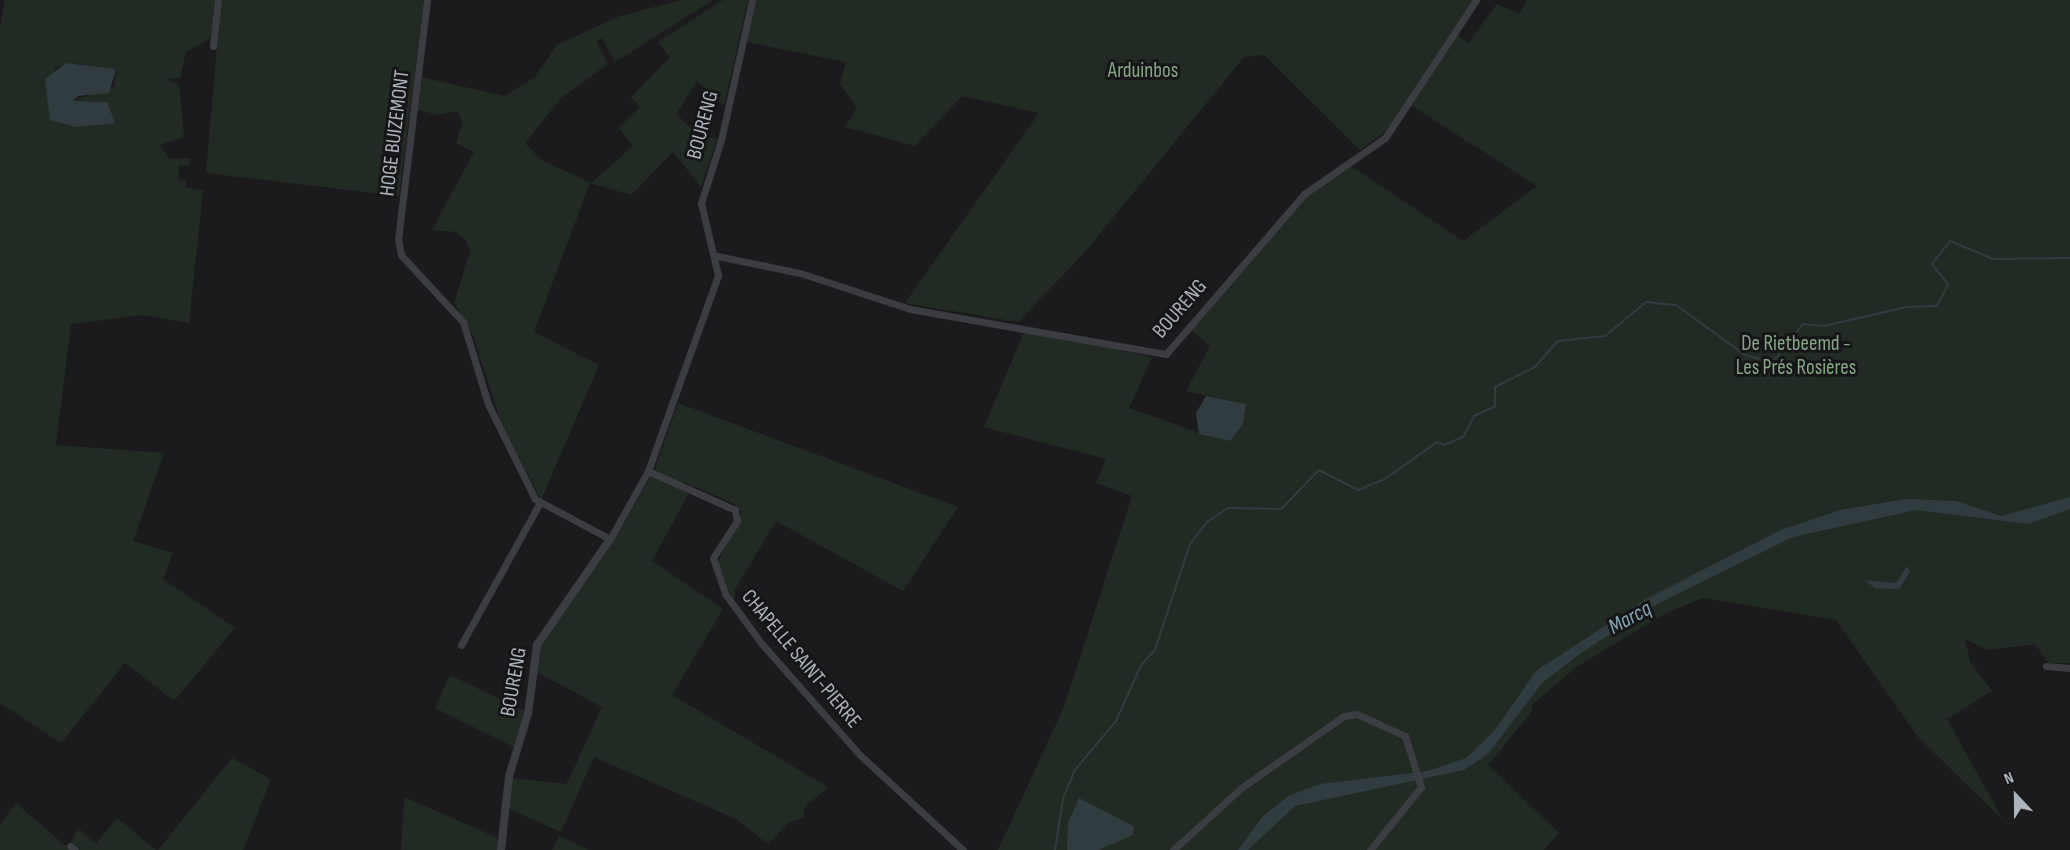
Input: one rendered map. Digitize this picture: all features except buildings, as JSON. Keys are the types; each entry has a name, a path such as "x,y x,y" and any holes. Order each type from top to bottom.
{"street":[{"path":"213,46 218,0"},
{"name":"HOGE BUIZEMONT","path":"427,0 398,239 409,268 445,298 463,322 488,404 539,504"},
{"name":"BOURENG","path":"501,850 509,776 528,714 537,645 610,539 648,471 718,275 717,256 702,225 701,203 721,140 752,0"},
{"name":"BOURENG","path":"717,256 790,271 910,309 1166,354 1304,194 1385,138 1476,0"},
{"name":"CHAPELLE SAINT-PIERRE","path":"648,471 735,510 737,520 713,558 726,595 762,644 860,755 963,850"},
{"path":"461,645 539,504 610,539"},
{"path":"2046,666 2070,668"},
{"path":"1173,850 1240,788 1344,716 1357,714 1389,726 1405,736 1416,761 1421,787 1370,850"}],"green space":[{"path":"5,0 216,0 212,37 186,52 180,78 167,79 179,85 184,137 159,145 170,159 190,158 189,166 179,165 179,180 186,181 185,188 203,190 189,323 144,315 71,324 56,445 164,453 133,541 173,553 163,579 235,628 174,701 125,663 61,743 0,703 0,29","holes":["72,63 116,69 114,87 73,101 107,102 51,120 55,67"]},
{"path":"221,0 424,0 399,196 206,173"},
{"path":"682,0 713,0 615,62 602,38 596,41 608,64 561,98 525,143 541,160 591,183 633,146 619,128 640,107 631,97 670,57 658,42 723,0 748,0 724,106 697,81 676,114 696,133 717,139 701,187 673,152 631,195 590,183 534,332 599,365 541,500 502,425 473,335 454,303 470,252 466,240 456,232 432,230 474,152 456,143 462,124 458,111 437,115 417,109 421,77 504,96 534,78 557,45 620,16"},
{"name":"Arduinbos","path":"755,0 1473,0 1387,130 1360,150 1264,55 1244,57 1085,252 1018,322 905,303 1039,113 962,96 915,146 845,127 857,108 840,84 846,62 746,42"},
{"name":"De Rietbeemd - Les Prés Rosières","path":"1527,0 2070,0 2070,663 2049,663 2035,644 1987,650 1965,639 1970,662 1992,691 1947,719 2003,820 1918,737 1836,620 1703,598 1666,613 1575,668 1531,706 1533,710 1488,765 1559,833 1544,850 998,850 1064,707 1132,496 1096,483 1106,459 984,427 1025,330 1152,357 1129,408 1208,436 1221,438 1243,424 1246,404 1186,391 1210,346 1191,330 1303,199 1331,176 1348,164 1463,241 1537,186 1411,105 1456,34 1468,43 1497,4 1519,14"},
{"path":"678,403 958,507 903,591 776,521 735,589 734,602 717,564 742,512 733,503 683,482 680,487 690,491 652,561 723,609 672,695 828,787 805,807 803,818 788,823 768,844 736,819 594,757 561,832 509,809 511,778 567,784 602,707 535,671 540,646 616,537 654,471"},
{"path":"450,675 526,712 514,747 435,708"},
{"path":"232,758 271,779 243,850 158,850"},
{"path":"404,797 500,839 498,850 401,850"},
{"path":"16,803 70,850 0,850 0,825"},
{"path":"117,818 156,850 80,850 71,842 78,828 96,844"},
{"path":"559,836 589,850 552,850"}],"water":[{"path":"66,63 116,69 109,93 78,96 73,101 107,102 115,123 76,127 50,120 45,79"},
{"path":"1206,396 1246,404 1243,424 1230,441 1199,434 1196,413"},
{"name":"Marcq","path":"2070,497 2070,509 2028,524 1916,510 1793,537 1657,604 1581,653 1542,683 1488,754 1464,770 1295,806 1248,850 1238,850 1263,816 1290,795 1320,784 1428,771 1466,758 1495,730 1536,671 1646,599 1781,530 1840,510 1906,499 1956,501 2001,516"},
{"path":"1907,566 1910,572 1899,589 1875,588 1864,580 1896,583"},
{"path":"1079,798 1134,826 1133,835 1099,850 1067,850 1068,823"}],"waterway":[{"path":"1055,850 1063,799 1075,770 1116,721 1141,665 1155,650 1190,544 1207,522 1228,508 1281,509 1319,470 1358,490 1385,479 1437,442 1444,445 1463,437 1474,416 1495,406 1495,387 1535,367 1558,341 1605,336 1646,302 1676,305 1745,355 1773,362 1803,324 1824,326 1907,307 1937,306 1948,284 1932,264 1950,241 1993,259 2070,258"}]}
